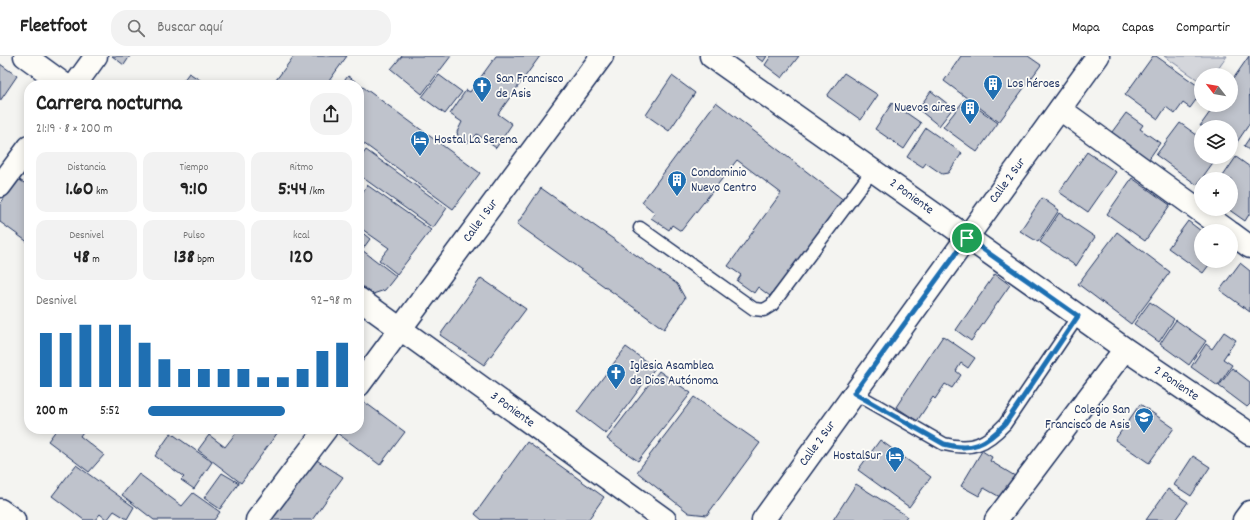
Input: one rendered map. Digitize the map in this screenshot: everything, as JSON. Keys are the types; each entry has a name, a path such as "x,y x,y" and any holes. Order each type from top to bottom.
{"street":[{"path":"26,56 58,80"},
{"path":"78,80 95,56"},
{"name":"Calle 1 Sur","path":"364,378 602,56"},
{"name":"2 Poniente","path":"712,56 1078,316 1250,434"},
{"name":"Calle 2 Sur","path":"764,520 1098,56"},
{"path":"1060,109 1218,224"},
{"path":"0,186 24,154"},
{"path":"1238,239 1250,247"},
{"name":"3 Poniente","path":"364,303 664,520"},
{"path":"996,520 1125,349"},
{"path":"258,520 322,434"},
{"path":"0,510 14,520"},
{"path":"1244,520 1250,512"}],"lane":[{"path":"640,228 754,309 764,310 772,305 873,170"},
{"path":"854,393 944,444 958,448 983,443 994,436 1005,424 1078,316"}],"shaded area":[{"path":"1164,56 1227,56 1219,68 1194,68 1194,77"}],"building":[{"path":"112,56 130,56 124,65"},
{"path":"294,56 347,56 330,80 276,80"},
{"path":"402,56 451,56 422,94 391,69"},
{"name":"San Francisco de Asis","path":"496,56 540,56 498,114 512,124 496,148 477,134 469,142 464,142 458,136 457,132 462,122 450,114 466,90 470,92"},
{"path":"755,56 767,56 763,62"},
{"path":"771,56 799,56 782,78 765,65"},
{"name":"Los héroes","path":"961,56 1028,56 1041,65 999,122 944,81"},
{"path":"1153,56 1156,56 1194,83 1194,103 1190,108 1183,103 1175,114 1166,107 1158,119 1125,95"},
{"path":"1249,56 1250,123 1238,141 1238,120 1204,120 1210,112 1238,112 1238,72"},
{"path":"0,64 17,76 0,101"},
{"path":"189,73 200,80 184,80"},
{"path":"844,73 878,95 861,120 827,96"},
{"path":"439,75 462,92 445,114 422,97"},
{"name":"Hostal La Serena","path":"348,76 353,80 345,80"},
{"path":"672,76 695,93 669,131 646,115"},
{"name":"Hostal La Serena","path":"364,88 480,173 453,209 364,144"},
{"path":"931,91 953,108 939,126 918,109"},
{"name":"Nuevos aires","path":"965,99 998,123 977,152 943,127"},
{"name":"Condominio Nuevo Centro","path":"716,102 845,201 770,296 758,287 754,293 737,281 741,275 728,266 781,193 737,160 681,231 672,225 669,230 651,218 655,213 642,202"},
{"path":"892,103 921,123 904,149 875,129"},
{"path":"1126,113 1143,125 1140,129 1160,143 1146,163 1109,136"},
{"path":"1180,123 1194,133 1194,164 1212,164 1206,172 1194,172 1194,183 1156,155"},
{"path":"926,128 962,153 948,173 942,174 926,163 923,167 907,157"},
{"path":"1250,137 1250,151 1244,146"},
{"path":"366,150 447,208 433,228 364,179 364,153"},
{"path":"1087,152 1116,172 1088,212 1059,192"},
{"path":"1238,158 1250,167 1250,213 1245,221 1238,216 1238,172 1226,172 1231,164 1238,164"},
{"path":"1132,178 1170,205 1145,241 1107,214"},
{"path":"18,179 24,183 24,239 0,222 0,204"},
{"path":"367,185 431,230 397,274 379,260 389,248 364,230 364,190"},
{"path":"541,188 677,284 685,298 664,329 517,224"},
{"path":"1042,198 1059,210 1038,242 1020,231"},
{"path":"1059,213 1095,237 1076,266 1040,242"},
{"path":"1188,221 1194,226 1194,267 1168,248"},
{"path":"1117,232 1170,272 1131,324 1078,284"},
{"path":"364,234 370,239 364,247"},
{"path":"364,252 396,276 385,290 373,294 364,288"},
{"path":"1240,263 1250,271 1250,312 1220,290 1236,268 1238,268"},
{"path":"1196,268 1207,268 1203,273"},
{"path":"995,274 1010,285 971,341 956,330"},
{"path":"481,278 526,309 484,365 440,335"},
{"path":"1150,302 1174,319 1159,342 1134,324"},
{"path":"1176,320 1206,341 1189,365 1160,344"},
{"path":"1224,332 1236,340 1223,359 1232,365 1218,386 1191,367 1206,344 1212,349"},
{"path":"943,336 975,358 968,368 961,363 956,371 961,375 952,388 945,384 935,399 933,397 917,421 896,407"},
{"name":"Iglesia Asamblea de Dios Autónoma","path":"626,347 655,368 606,434 577,412"},
{"path":"1232,368 1250,382 1250,404 1247,407 1219,386"},
{"path":"659,371 691,393 638,461 607,439"},
{"path":"694,397 760,443 707,515 689,513 637,472"},
{"path":"364,402 405,432 380,465 338,434 364,434"},
{"name":"Colegio San Francisco de Asis","path":"1140,404 1174,428 1149,463 1115,440"},
{"path":"53,434 81,434 80,436 104,455 89,472 48,441"},
{"path":"170,434 172,434 212,462 194,489 181,480 184,477 155,456"},
{"path":"235,434 277,434 241,483 198,450 209,435 225,447"},
{"name":"HostalSur","path":"880,440 931,477 909,507 858,470"},
{"path":"527,442 604,497 588,520 482,520 475,514"},
{"path":"982,451 992,457 990,461 1020,479 1007,501 984,488 979,496 961,486"},
{"path":"1193,456 1210,467 1191,496 1174,485"},
{"path":"312,457 343,477 312,520 268,520"},
{"path":"76,465 134,507 127,519 114,511 107,520 100,514 95,520 84,520 52,496"},
{"path":"222,473 239,483 220,509 204,498"},
{"path":"139,474 182,506 193,493 220,512 214,520 154,520 122,495"},
{"path":"856,484 907,516 904,520 833,520"},
{"path":"1168,489 1188,502 1175,520 1146,520"}],"place":[{"name":"Los héroes","path":"993,101"},
{"name":"San Francisco de Asis","path":"482,103"},
{"name":"Nuevos aires","path":"970,125"},
{"name":"Hostal La Serena","path":"420,157"},
{"name":"Condominio Nuevo Centro","path":"677,197"},
{"name":"Iglesia Asamblea de Dios Autónoma","path":"616,390"},
{"name":"Colegio San Francisco de Asis","path":"1144,434"},
{"name":"HostalSur","path":"895,473"}],"route":[{"path":"967,238 1078,316 1005,424 994,436 983,443 970,447 958,448 944,444 854,393 967,238"}]}
